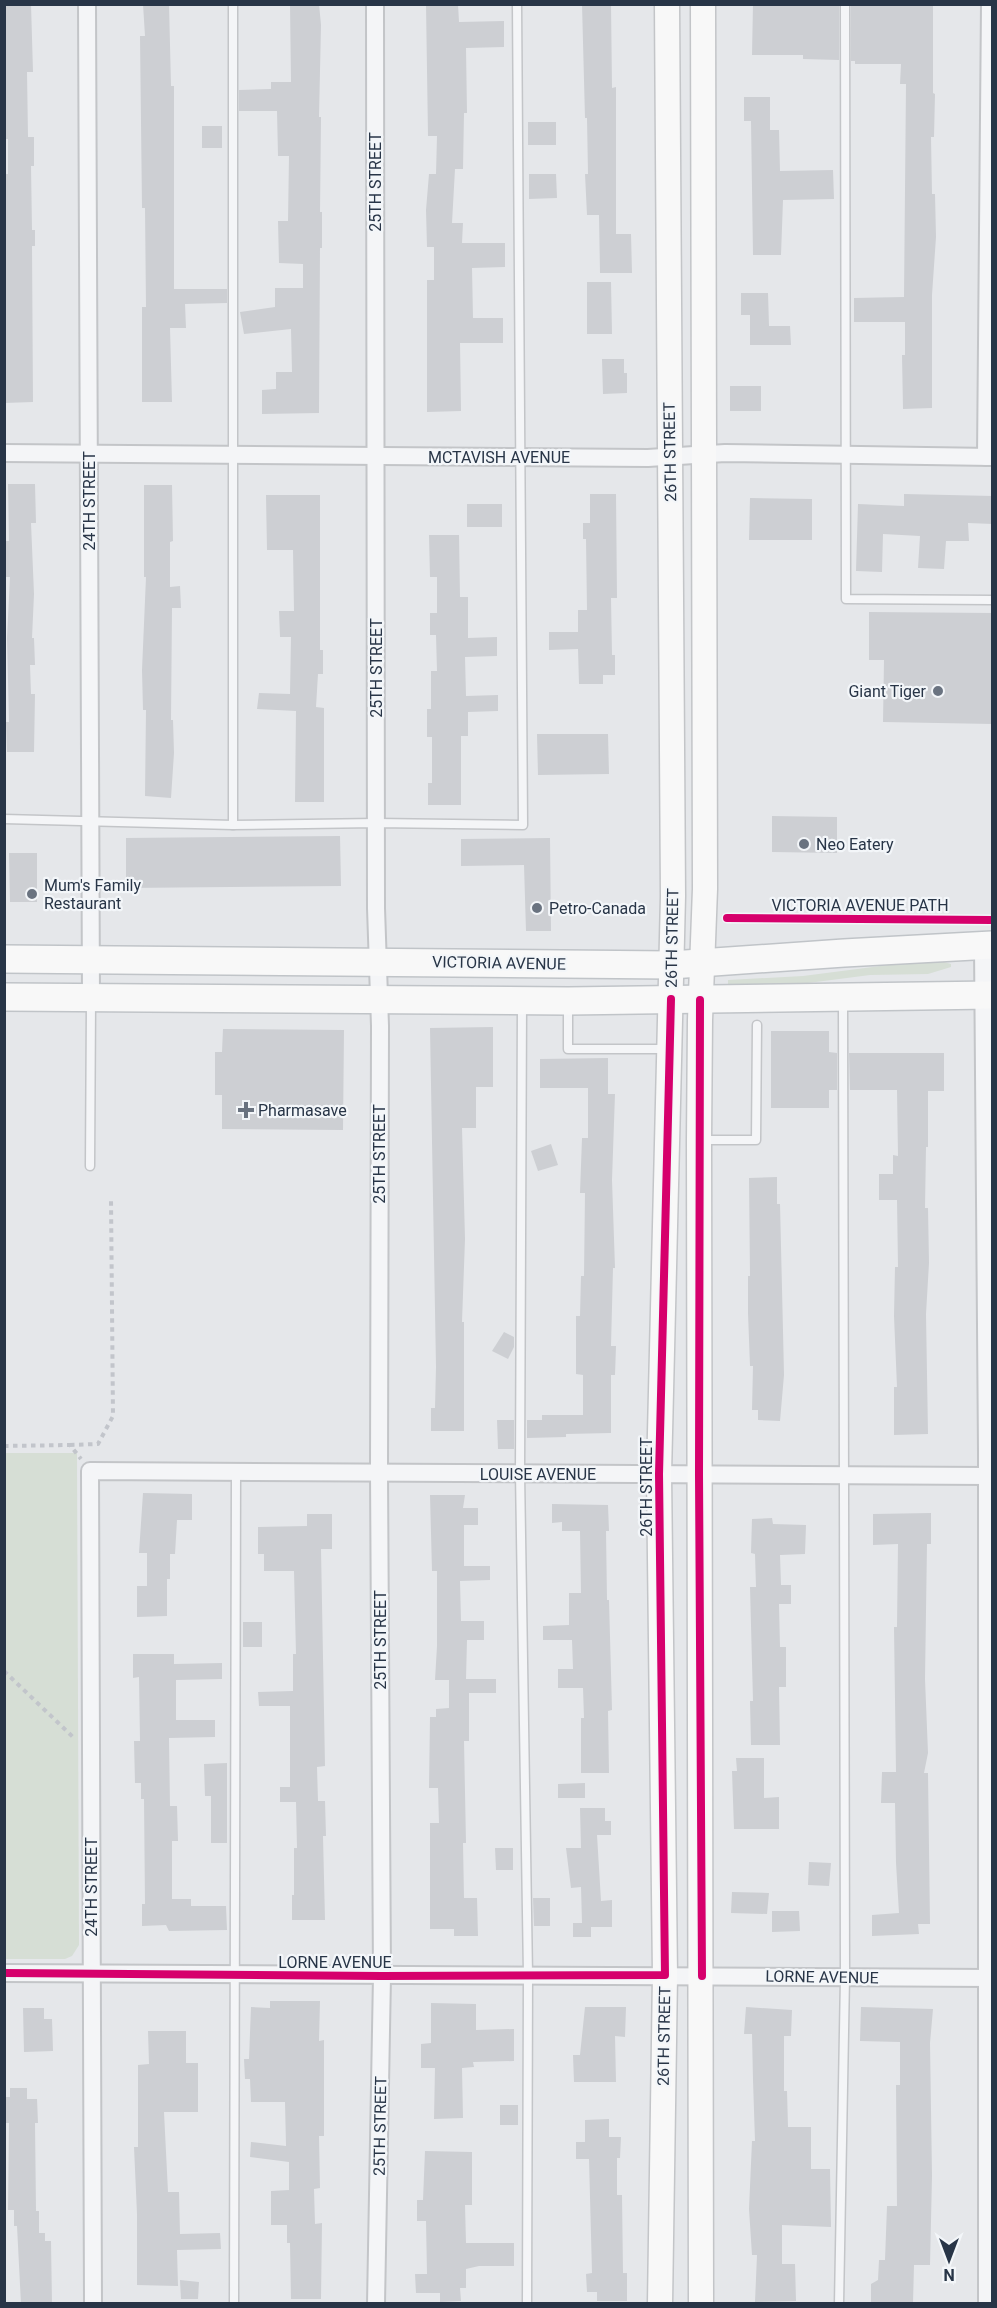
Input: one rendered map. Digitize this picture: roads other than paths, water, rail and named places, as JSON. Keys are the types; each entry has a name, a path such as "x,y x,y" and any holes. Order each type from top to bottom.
{"main road":[{"name":"VICTORIA AVENUE","path":"4,959 671,965 988,945"},
{"path":"4,997 568,1001 988,995"}],"street":[{"name":"24TH STREET","path":"87,4 91,998"},
{"name":"25TH STREET","path":"375,4 376,823 379,999 382,1976 376,2304"},
{"name":"26TH STREET","path":"660,2304 665,1975 659,1474 673,826 667,4"},
{"name":"26TH STREET","path":"701,2304 699,1140 705,824 703,4"},
{"path":"989,457 990,4"},
{"name":"MCTAVISH AVENUE","path":"4,453 521,457 846,454 989,457"},
{"path":"673,826 705,824"},
{"path":"987,2304 988,945"},
{"name":"24TH STREET","path":"90,1471 93,2304"},
{"name":"LOUISE AVENUE","path":"90,1471 987,1476"},
{"name":"LORNE AVENUE","path":"4,1973 989,1978"}],"lane":[{"path":"233,4 233,825"},
{"path":"4,819 233,825 376,823 523,825 517,4"},
{"path":"845,4 846,598 993,600"},
{"path":"90,1166 91,998"},
{"path":"839,2304 845,1977 843,998"},
{"path":"522,1001 520,1473 528,1975 527,2304"},
{"path":"568,1001 568,1049 669,1049"},
{"path":"699,1140 756,1140 757,1025"},
{"path":"234,2304 236,1472"}],"place":[{"name":"Giant Tiger","path":"938,691"},
{"name":"Neo Eatery","path":"804,844"},
{"name":"Mum's Family Restaurant","path":"32,894"},
{"name":"Petro-Canada","path":"537,908"},
{"name":"Pharmasave","path":"246,1110"}]}
